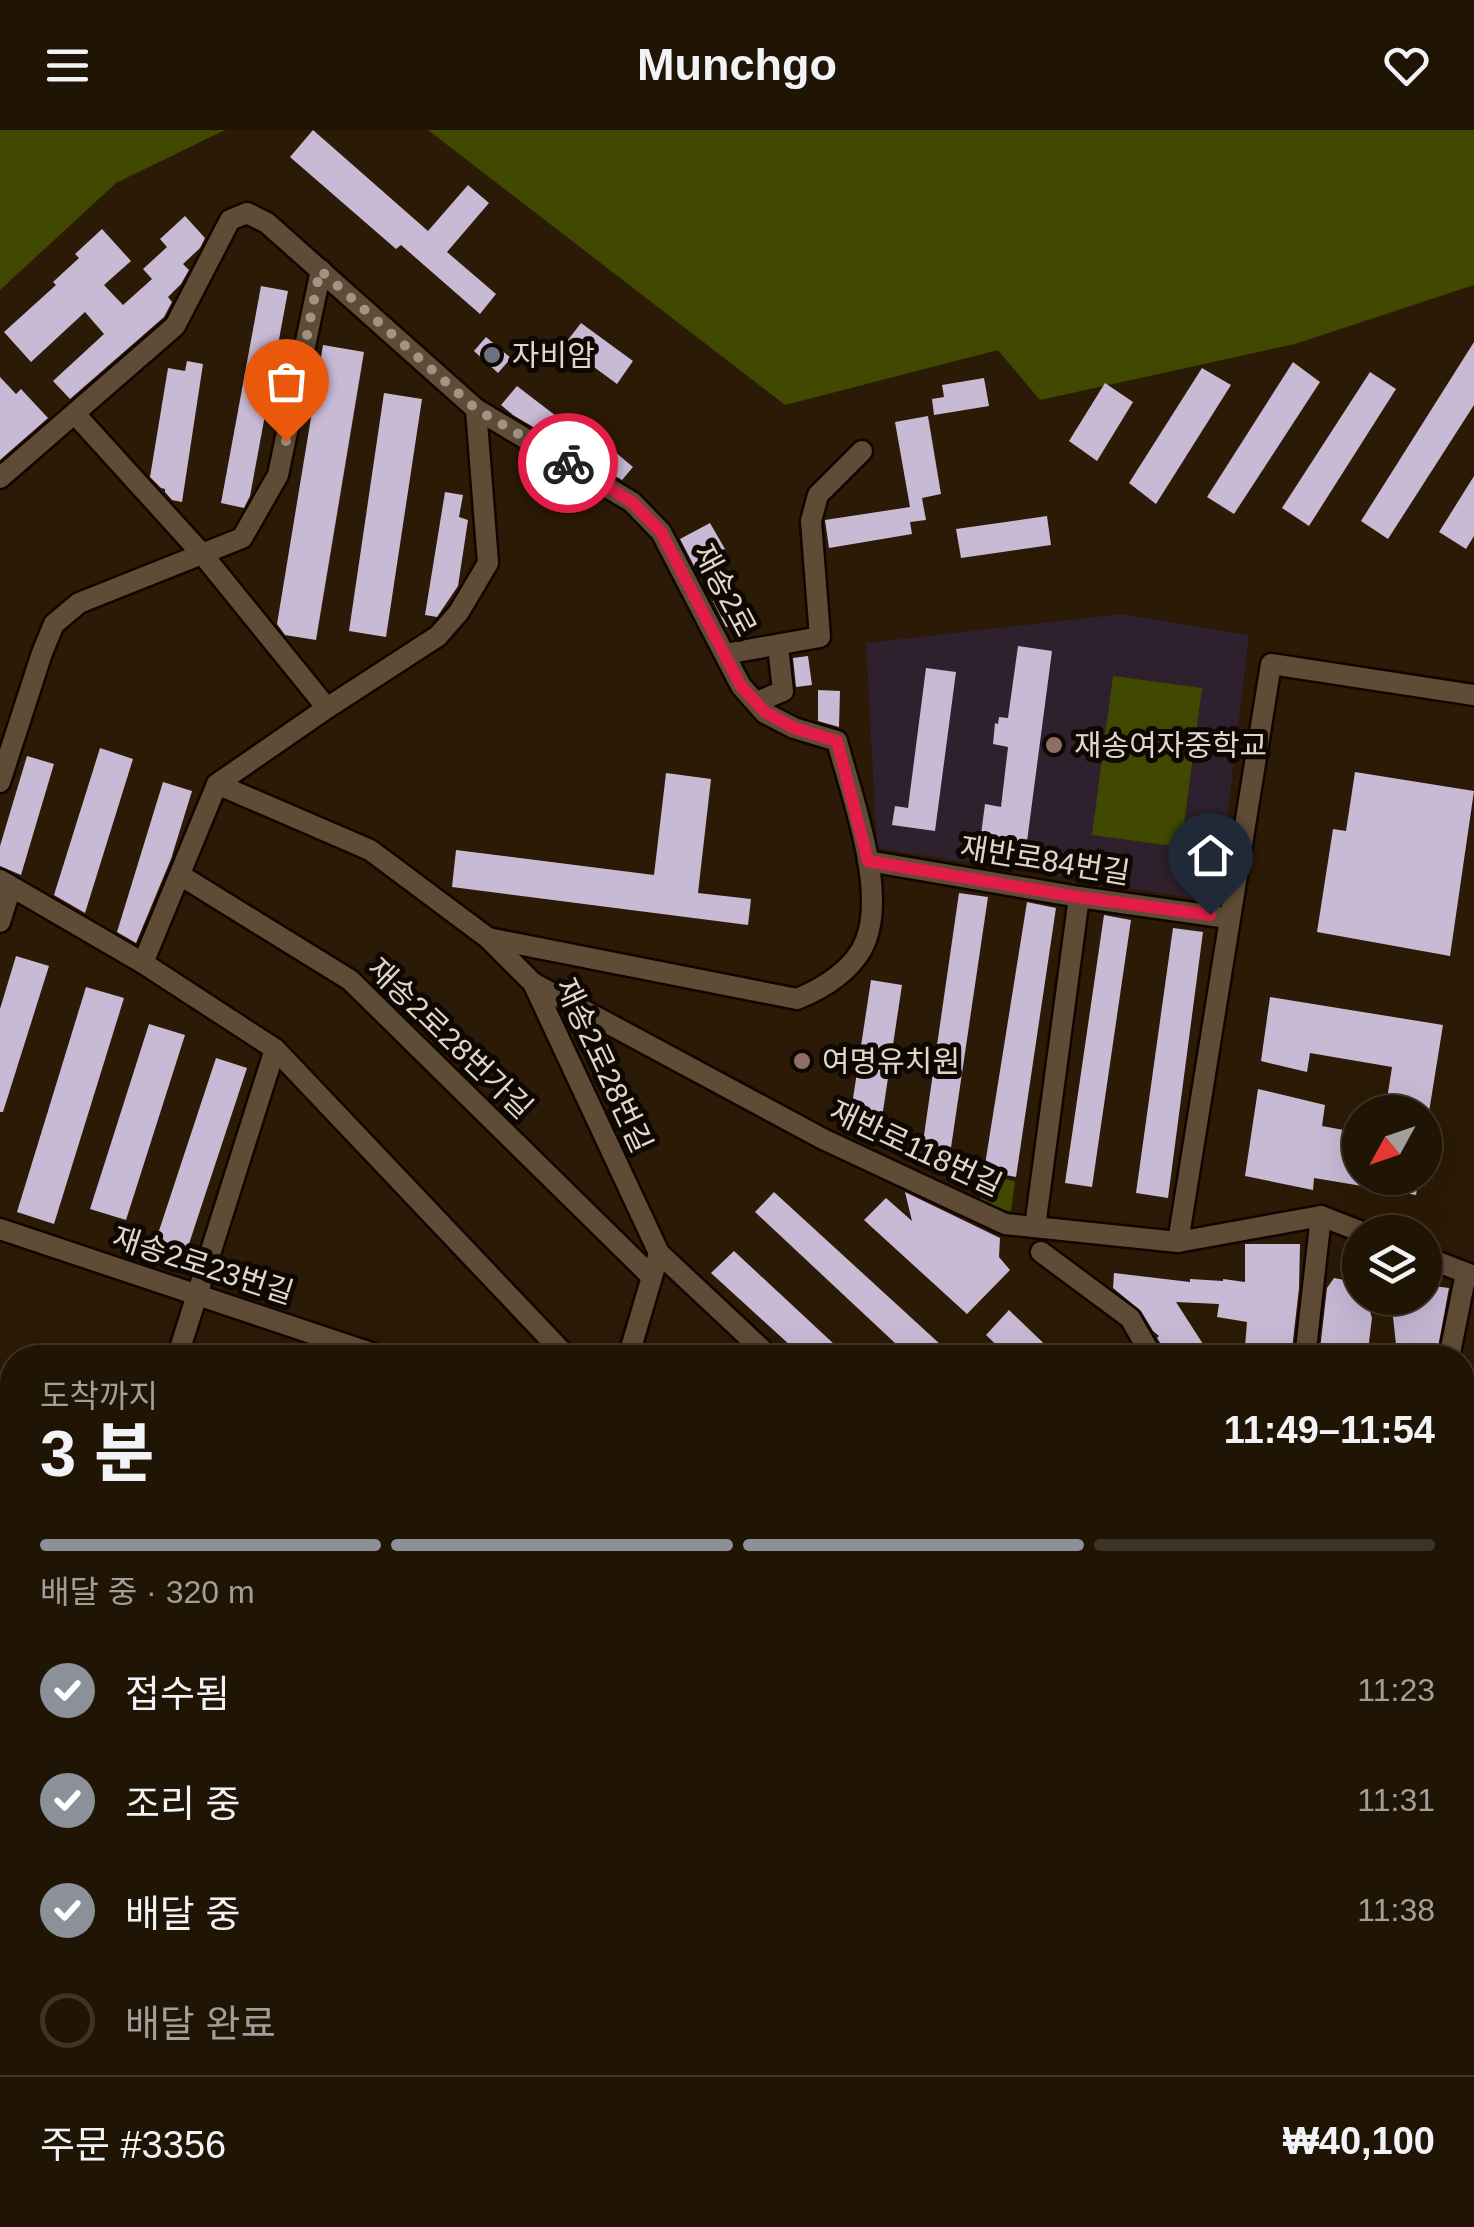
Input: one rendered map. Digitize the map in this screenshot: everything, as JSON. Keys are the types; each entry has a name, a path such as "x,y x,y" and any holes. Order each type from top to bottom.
{"street":[{"name":"재송2로","path":"0,478 175,326 230,220 247,213 267,223 476,409 632,502 661,532 741,686 765,712 794,728 837,741 868,861 872,904 866,940 850,965 820,989 796,998 488,938"},
{"path":"0,782 54,624 79,603 242,538 278,475 320,270"},
{"path":"143,962 217,784 438,636 459,612 488,563 476,409"},
{"path":"75,414 203,555 327,708"},
{"path":"725,654 820,637 811,521 818,495 862,451"},
{"path":"757,702 783,691 778,646"},
{"path":"1178,1242 1270,664 1474,695"},
{"name":"재송2로28번길","path":"217,784 370,850 488,938 534,982 659,1253"},
{"name":"재반로84번길","path":"868,861 1228,918"},
{"name":"재송2로28번가길","path":"180,874 350,980 652,1277"},
{"path":"0,922 6,884 143,962 275,1049 556,1345"},
{"path":"1035,1226 1078,897"},
{"name":"재반로118번길","path":"534,982 824,1139 1005,1224 1178,1242 1321,1216"},
{"path":"181,1345 275,1049"},
{"path":"1306,1345 1321,1216 1342,1224"},
{"name":"재송2로23번길","path":"0,1229 348,1345"},
{"path":"1040,1252 1130,1318 1146,1345"},
{"path":"632,1345 659,1253 757,1345"},
{"path":"1442,1263 1470,1274 1452,1345"}],"shaded area":[{"name":"재송여자중학교","path":"1122,614 1249,635 1217,902 877,848 866,643"}],"green space":[{"path":"0,130 225,130 116,183 0,290"},
{"path":"428,130 1474,130 1474,285 1295,344 1040,400 998,350 785,405"},
{"path":"1113,676 1202,688 1181,847 1092,835"},
{"path":"984,1175 1015,1181 1011,1211 979,1206"}],"building":[{"path":"313,130 428,231 468,185 489,203 447,252 496,294 480,314 401,245 396,249 290,157"},
{"path":"185,216 205,238 183,264 189,270 168,297 172,302 164,317 70,399 53,381 104,334 85,312 31,362 4,332 56,285 53,282 79,258 75,254 102,229 131,261 104,285 123,305 152,279 143,269 167,247 160,239"},
{"path":"261,286 288,291 250,496 244,508 221,503"},
{"path":"581,323 633,361 617,384 564,345"},
{"name":"자비암","path":"486,337 511,358 498,373 474,351"},
{"path":"1474,342 1474,405 1388,539 1361,521"},
{"path":"323,345 364,352 316,640 285,635 277,624"},
{"path":"187,361 203,364 182,502 172,500 150,477 168,368 185,371"},
{"path":"1293,362 1320,382 1234,514 1207,497"},
{"path":"1202,368 1231,385 1156,504 1129,483"},
{"path":"1370,372 1396,389 1309,526 1282,508"},
{"path":"0,377 16,394 21,389 48,418 0,460"},
{"path":"984,378 989,406 934,415 932,399 944,397 942,385"},
{"path":"1105,383 1133,402 1097,461 1069,441"},
{"path":"517,386 573,429 605,450 608,446 633,467 622,480 513,415 501,405"},
{"path":"384,393 422,399 386,637 349,631"},
{"path":"928,416 941,494 922,498 926,520 910,522 912,534 829,548 825,520 910,507 895,422"},
{"path":"1474,476 1474,536 1466,549 1439,532"},
{"path":"445,492 463,495 459,517 468,520 458,586 437,617 425,615"},
{"path":"1047,516 1051,545 961,558 956,529"},
{"path":"710,523 725,549 694,566 680,539"},
{"path":"740,595 747,622 726,627 713,601 724,602 725,598"},
{"path":"1018,646 1052,651 1026,849 980,842 985,804 1001,807 1008,747 993,744 995,723 998,724 999,717 1008,718"},
{"path":"808,656 812,685 796,687 793,658"},
{"path":"926,668 956,672 935,831 892,825 895,806 908,808"},
{"path":"818,690 840,691 839,727 818,721"},
{"path":"100,748 133,759 85,913 54,895"},
{"path":"27,756 54,764 21,875 0,866 0,846"},
{"path":"1355,772 1474,791 1450,956 1317,932 1333,829 1346,831"},
{"path":"666,773 711,779 698,893 751,899 748,925 452,887 456,850 654,875"},
{"path":"163,782 192,791 171,859 136,943 117,932"},
{"path":"959,893 988,897 948,1168 920,1163"},
{"path":"1027,902 1056,908 1016,1177 984,1171"},
{"path":"1104,915 1131,920 1092,1187 1065,1183"},
{"path":"1173,928 1203,932 1168,1198 1136,1193"},
{"path":"16,956 49,966 0,1112 0,1009"},
{"path":"871,980 902,985 880,1131 849,1125"},
{"path":"86,987 124,998 54,1224 17,1212"},
{"path":"1270,997 1443,1025 1432,1095 1388,1095 1392,1067 1310,1053 1307,1072 1261,1061"},
{"path":"149,1024 185,1035 126,1220 90,1209"},
{"path":"216,1058 247,1068 182,1265 151,1255"},
{"path":"1258,1089 1325,1105 1322,1126 1342,1130 1342,1183 1314,1178 1313,1190 1245,1176"},
{"path":"774,1192 941,1345 897,1345 755,1212"},
{"path":"905,1192 1000,1238 999,1257 1010,1270 967,1314 864,1220 886,1198 912,1221"},
{"path":"1245,1244 1300,1244 1292,1345 1245,1345 1247,1322 1217,1317 1219,1304 1176,1302 1204,1345 1162,1345 1141,1311 1113,1288 1114,1273 1190,1282 1245,1282"},
{"path":"734,1251 835,1345 790,1345 711,1273"},
{"path":"1334,1278 1342,1280 1342,1315 1371,1315 1369,1345 1320,1345 1327,1288"},
{"path":"1442,1287 1449,1288 1438,1345 1396,1345 1393,1315 1442,1315"},
{"path":"1009,1310 1045,1345 996,1345 986,1335"}],"way so far":[{"path":"286,441 320,270 476,409 568,463"}],"place":[{"name":"자비암","path":"492,355"},
{"name":"재송여자중학교","path":"1054,745"},
{"name":"여명유치원","path":"802,1061"}],"route":[{"path":"568,463 632,502 661,532 741,686 765,712 794,728 837,741 868,861 1210,915"}]}
